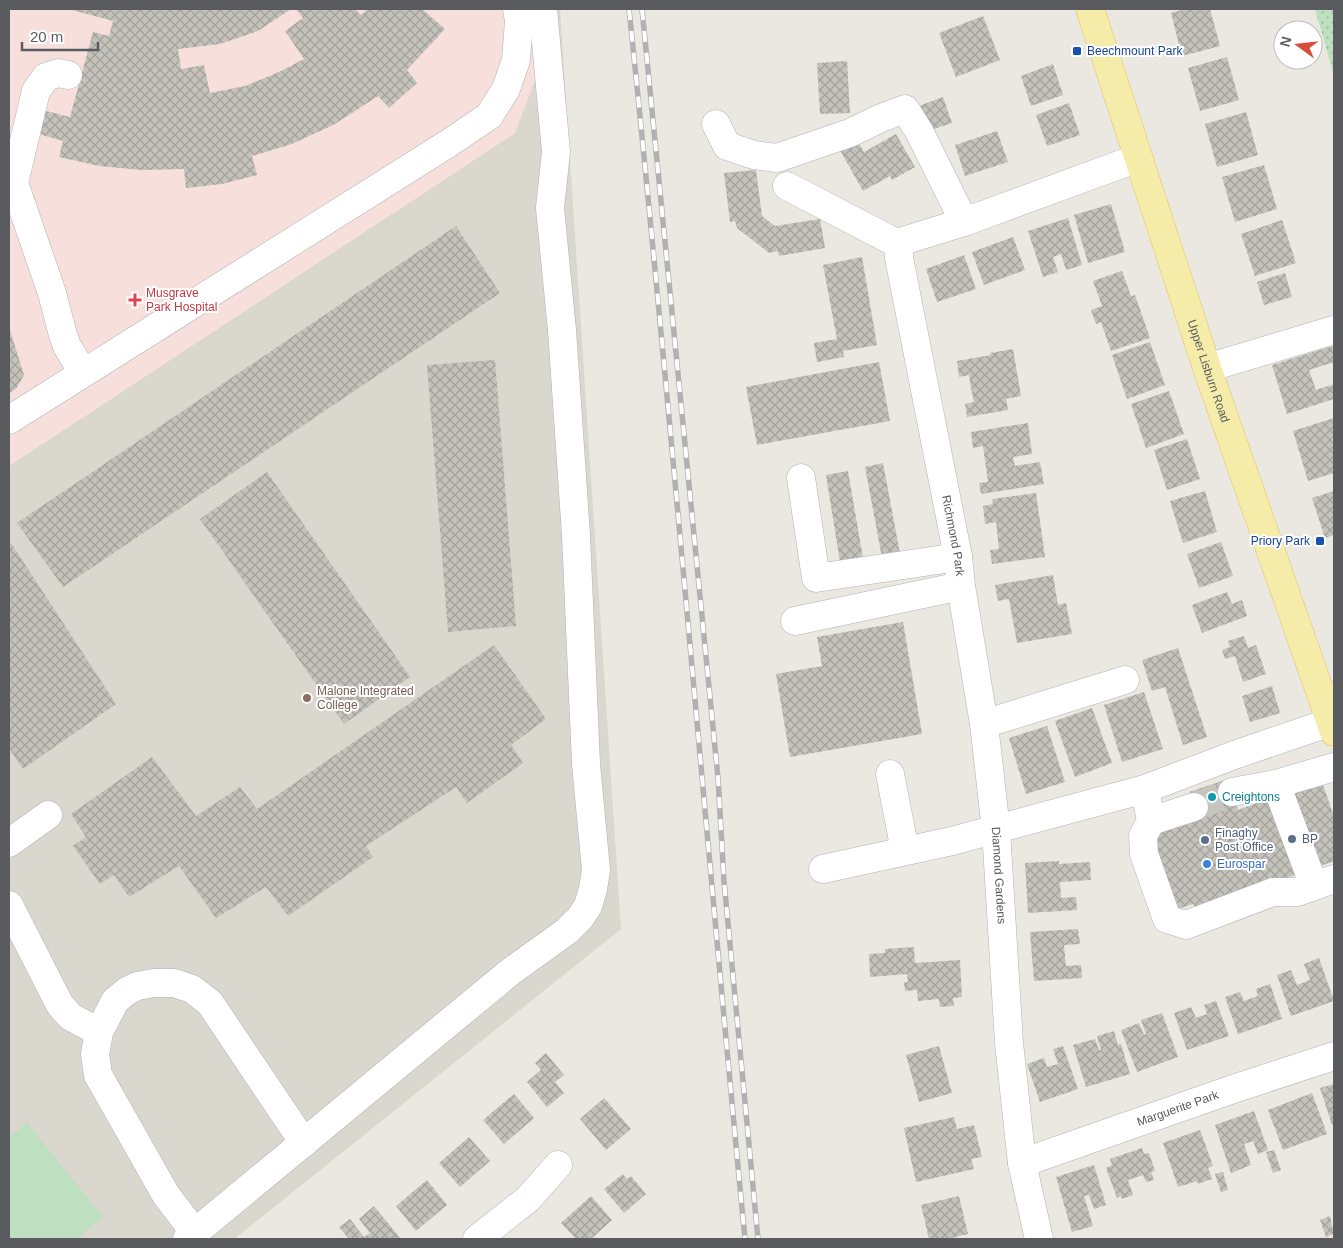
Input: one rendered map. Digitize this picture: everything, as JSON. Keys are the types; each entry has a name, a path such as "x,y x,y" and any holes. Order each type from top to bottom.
{"main road":[{"name":"Upper Lisburn Road","path":"1090,9 1207,368 1332,727"}],"street":[{"path":"9,420 489,116 506,89 516,60 518,9"},
{"path":"304,1143 210,1003 192,989 174,983 154,983 137,986 115,1001 99,1032 94,1054 98,1075 191,1236 304,1143 510,972 567,931 584,912 593,889 596,870 586,764 576,535 562,330 550,208 556,152 543,9"},
{"path":"68,75 58,73 46,77 36,91 14,183 52,293 80,338 83,373"},
{"path":"716,124 726,146 754,155 777,158 850,133 905,109 964,222"},
{"path":"787,186 900,245 906,240 964,222 1138,158"},
{"name":"Richmond Park","path":"900,245 899,258 958,557 984,724 996,830"},
{"path":"1207,368 1334,330"},
{"path":"801,478 816,578 958,557"},
{"path":"795,620 961,586"},
{"path":"984,724 1125,680"},
{"name":"Diamond Gardens","path":"1039,1239 1022,1163 1009,1043 996,830 1145,789 1237,754 1332,727"},
{"path":"1232,792 1276,784 1334,767"},
{"path":"890,774 905,851"},
{"path":"1145,789 1150,821 1143,836 1144,854 1167,919 1186,925 1273,892 1297,892 1324,883 1276,784"},
{"path":"1150,821 1194,807"},
{"path":"9,843 48,815"},
{"path":"823,868 996,830"},
{"path":"9,905 60,1005 71,1017 99,1032"},
{"name":"Marguerite Park","path":"1022,1163 1226,1091 1334,1056"},
{"path":"477,1239 528,1199 558,1165"}],"shaded area":[{"name":"Musgrave Park Hospital","path":"9,9 533,9 539,70 515,133 9,466"},
{"name":"Malone Integrated College","path":"533,9 560,9 621,929 234,1239 9,1239 9,466 515,133"}],"green space":[{"path":"1315,9 1334,9 1334,76 1323,37 1323,20 1318,20"},
{"path":"27,1123 103,1217 76,1239 9,1239 9,1138"}],"building":[{"path":"68,9 291,9 258,31 220,44 178,49 181,69 204,65 210,93 245,86 304,59 285,31 303,18 296,9 355,9 361,15 368,9 422,9 445,29 407,70 417,83 389,108 378,96 335,124 292,144 252,156 257,175 222,184 186,188 184,169 142,170 99,166 59,157 63,141 39,134 46,111 70,117 93,32 109,36 113,21"},
{"path":"1186,9 1210,9 1220,46 1182,56 1171,13"},
{"path":"983,16 1000,60 956,77 939,33"},
{"path":"1227,57 1239,100 1200,111 1188,68"},
{"path":"847,61 850,113 820,114 817,63"},
{"path":"1053,64 1063,95 1031,106 1021,76"},
{"path":"943,97 952,123 928,131 919,106"},
{"path":"1069,103 1080,135 1047,146 1036,115"},
{"path":"1246,112 1258,155 1217,167 1205,124"},
{"path":"997,131 1008,162 965,176 955,145"},
{"path":"853,133 864,152 896,134 915,167 892,180 890,176 863,191 836,143"},
{"path":"1264,165 1277,209 1235,222 1222,177"},
{"path":"756,170 762,216 775,226 820,219 825,248 779,256 778,251 769,253 737,228 735,221 730,222 724,173"},
{"path":"1111,204 1125,252 1088,263 1074,215"},
{"path":"1068,218 1082,265 1066,270 1061,254 1053,257 1058,272 1043,277 1028,231"},
{"path":"1282,220 1296,263 1255,276 1241,234"},
{"path":"456,226 500,293 63,587 17,523"},
{"path":"1013,237 1025,270 984,285 972,252"},
{"path":"964,255 976,289 937,302 926,269"},
{"path":"862,257 877,345 843,351 844,357 817,362 814,343 837,339 823,265"},
{"path":"1122,271 1131,296 1135,295 1150,338 1111,351 1101,322 1096,324 1091,310 1102,306 1093,281"},
{"path":"1285,273 1292,297 1264,305 1257,282"},
{"path":"9,327 24,375 16,389 9,393"},
{"path":"1150,342 1165,385 1127,399 1112,355"},
{"path":"1332,346 1334,362 1309,370 1316,390 1334,384 1334,399 1287,414 1272,365"},
{"path":"1013,349 1021,396 1006,399 1008,410 967,417 965,404 974,402 969,375 959,377 957,361"},
{"path":"495,360 516,626 448,632 427,365"},
{"path":"879,362 890,421 757,445 746,387"},
{"path":"1169,391 1184,434 1146,448 1131,404"},
{"path":"1334,418 1334,438 1332,438 1334,473 1308,481 1293,431"},
{"path":"1028,423 1032,454 1013,457 1015,466 1040,462 1044,484 981,494 979,483 988,482 983,446 973,448 971,432"},
{"path":"1187,439 1200,479 1167,490 1154,450"},
{"path":"883,463 901,559 883,563 865,467"},
{"path":"848,471 864,564 841,568 826,475"},
{"path":"267,472 410,677 344,724 200,519"},
{"path":"1205,491 1217,532 1183,543 1170,501"},
{"path":"1334,491 1334,535 1325,538 1312,498"},
{"path":"1036,493 1045,557 992,564 990,550 999,549 996,522 985,524 983,506 993,504 992,499"},
{"path":"1221,542 1233,576 1199,588 1187,554"},
{"path":"11,543 116,704 23,769 9,748 9,544"},
{"path":"1053,575 1058,605 1066,603 1072,634 1017,643 1009,599 998,601 995,585"},
{"path":"1227,592 1232,604 1242,600 1247,616 1202,633 1192,605"},
{"path":"903,622 922,734 790,757 776,674 822,666 817,637"},
{"path":"1244,636 1248,648 1256,645 1266,674 1243,682 1235,656 1225,659 1222,650 1230,647 1228,641"},
{"path":"494,645 546,719 511,745 523,763 467,803 456,787 366,846 373,857 288,916 266,887 216,918 179,866 129,897 114,875 100,884 73,846 86,837 71,814 152,757 196,816 240,787 257,809"},
{"path":"1178,648 1207,737 1183,745 1165,687 1152,691 1142,660"},
{"path":"1272,686 1280,713 1250,722 1242,696"},
{"path":"1144,692 1163,749 1122,762 1104,705"},
{"path":"1092,708 1112,763 1075,777 1055,721"},
{"path":"1047,726 1065,782 1026,794 1009,738"},
{"path":"1228,779 1238,810 1321,779 1334,817 1334,861 1198,910 1193,904 1178,909 1172,907 1152,831 1197,815 1189,792"},
{"path":"1059,861 1059,864 1090,862 1091,880 1060,882 1061,898 1076,897 1077,910 1028,913 1025,863"},
{"path":"1078,929 1080,944 1064,945 1066,966 1081,965 1082,978 1034,981 1030,932"},
{"path":"914,947 915,963 960,960 962,997 953,998 954,1006 940,1007 939,999 918,1001 917,990 905,991 904,982 908,982 907,974 870,977 869,954 885,953 885,949"},
{"path":"1319,958 1334,1001 1291,1016 1277,975 1291,970 1297,985 1310,980 1304,964"},
{"path":"1270,984 1282,1019 1238,1034 1225,997 1240,992 1244,1001 1258,996 1256,989"},
{"path":"1216,1001 1229,1036 1187,1050 1174,1013 1191,1007 1196,1018 1207,1014 1204,1005"},
{"path":"1162,1013 1178,1057 1137,1072 1121,1030 1139,1023 1144,1035 1146,1034 1141,1020"},
{"path":"1114,1031 1118,1045 1121,1044 1130,1074 1086,1087 1073,1045 1095,1039 1099,1050 1101,1050 1097,1036"},
{"path":"939,1046 952,1093 919,1102 906,1055"},
{"path":"1063,1046 1078,1089 1040,1102 1027,1064 1044,1058 1047,1067 1058,1064 1053,1049"},
{"path":"546,1053 564,1075 555,1082 564,1093 547,1107 527,1082 541,1070 535,1063"},
{"path":"1334,1084 1334,1124 1332,1125 1320,1088"},
{"path":"1312,1093 1327,1134 1283,1150 1268,1110"},
{"path":"514,1094 534,1118 504,1144 483,1120"},
{"path":"604,1098 631,1129 606,1150 580,1119"},
{"path":"1254,1111 1268,1150 1258,1154 1253,1141 1244,1144 1251,1165 1231,1173 1215,1125"},
{"path":"954,1117 957,1129 974,1125 982,1157 971,1159 974,1169 916,1182 904,1128"},
{"path":"1200,1130 1213,1166 1208,1168 1212,1179 1198,1184 1197,1181 1178,1187 1163,1143"},
{"path":"469,1137 490,1161 460,1187 439,1163"},
{"path":"1142,1148 1144,1154 1149,1153 1155,1171 1151,1172 1154,1180 1146,1182 1143,1175 1128,1180 1133,1195 1122,1199 1121,1196 1117,1198 1106,1168 1112,1165 1110,1159"},
{"path":"1274,1150 1281,1170 1273,1173 1266,1152"},
{"path":"1094,1165 1106,1205 1094,1209 1089,1195 1084,1196 1093,1226 1072,1232 1056,1177"},
{"path":"1223,1172 1228,1190 1221,1192 1215,1174"},
{"path":"623,1174 627,1179 631,1176 646,1194 624,1213 604,1189"},
{"path":"427,1180 447,1205 416,1231 396,1206"},
{"path":"591,1196 612,1220 591,1239 576,1239 561,1223"},
{"path":"959,1196 968,1234 947,1239 929,1239 921,1205"},
{"path":"374,1206 401,1239 349,1239 339,1227 350,1219 364,1237 370,1233 359,1219"},
{"path":"1330,1216 1334,1234 1326,1237 1320,1220"}],"tunnel":[{"path":"1194,807 1232,792"}],"railway":[{"path":"629,9 660,316 745,1239"},
{"path":"642,9 718,778 724,881 758,1239"}],"place":[{"name":"Beechmount Park","path":"1077,51"},
{"name":"Musgrave Park Hospital","path":"135,300"},
{"name":"Priory Park","path":"1320,541"},
{"name":"Malone Integrated College","path":"307,698"},
{"name":"Creightons","path":"1212,797"},
{"name":"BP","path":"1292,839"},
{"name":"Finaghy Post Office","path":"1205,840"},
{"name":"Eurospar","path":"1207,864"}]}
